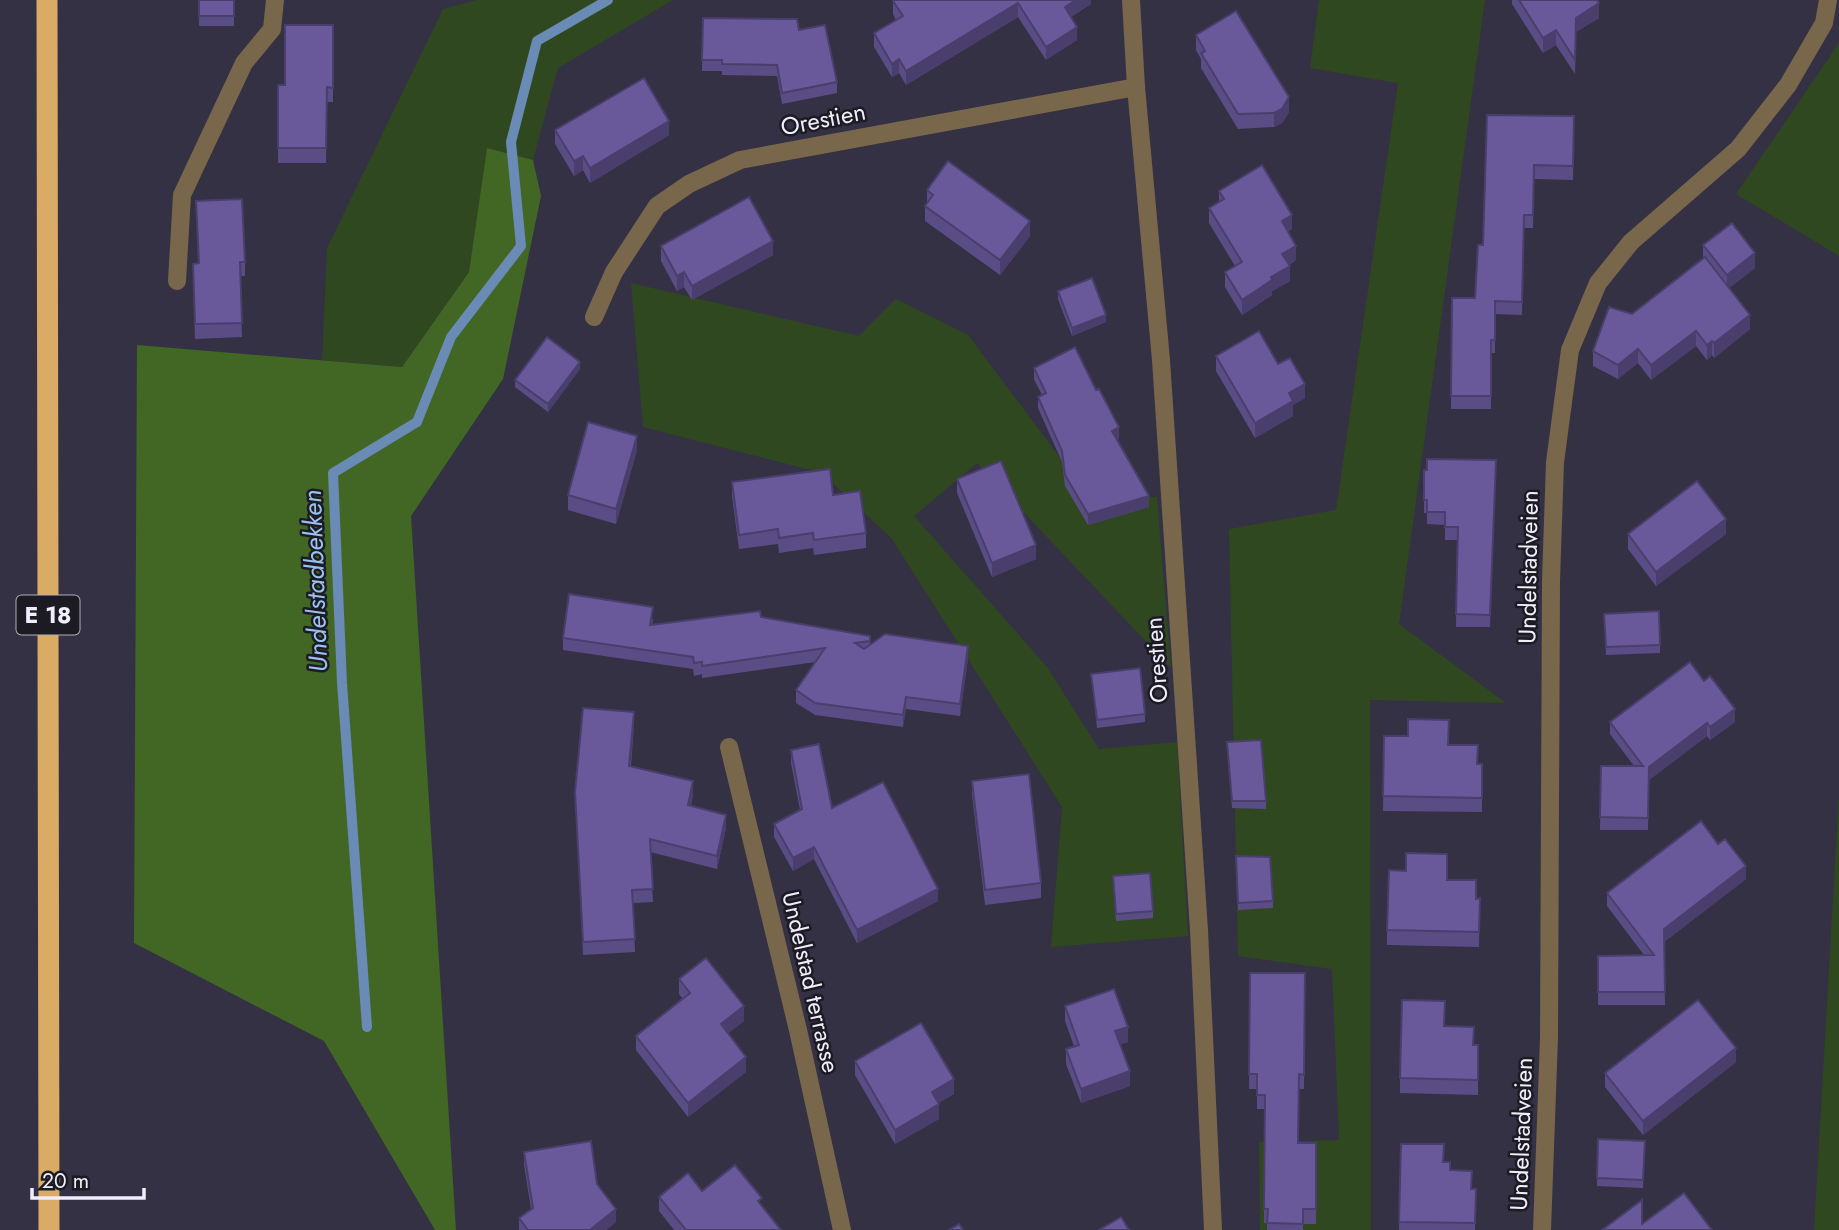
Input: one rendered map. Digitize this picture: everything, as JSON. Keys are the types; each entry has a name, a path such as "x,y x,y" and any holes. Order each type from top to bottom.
{"highway":[{"name":"E 18","path":"47,0 48,1230"}],"street":[{"path":"177,281 183,195 244,63 272,29 275,0"},
{"name":"Orestien","path":"1131,0 1136,87 1161,360 1199,930 1213,1230"},
{"name":"Undelstadveien","path":"1542,1230 1549,1038 1551,581 1555,462 1570,350 1598,283 1631,242 1738,149 1788,85 1824,23 1828,0"},
{"name":"Orestien","path":"594,317 614,272 657,206 689,184 740,160 1136,87"},
{"name":"Undelstad terrasse","path":"729,747 798,1030 842,1230"}],"green space":[{"path":"477,0 673,0 558,68 533,160 487,148 469,272 402,367 322,360 327,248 443,9"},
{"path":"1319,0 1485,0 1399,624 1506,703 1370,700 1371,1230 1260,1230 1259,1142 1339,1140 1332,969 1238,956 1229,529 1336,510 1398,83 1310,68"},
{"path":"1839,43 1839,256 1736,194"},
{"path":"487,148 533,160 541,196 503,379 411,516 456,1230 435,1230 324,1041 134,943 137,345 402,367 469,272"},
{"path":"631,283 859,336 896,299 968,335 1088,495 1157,497 1171,668 977,463 914,516 1047,667 1099,749 1177,742 1188,936 1051,947 1062,807 892,539 822,473 643,427"},
{"path":"1839,794 1839,1230 1814,1230"}],"building":[{"path":"199,0 234,0 234,16 199,16"},
{"path":"894,0 1076,0 1065,7 1077,27 1046,47 1018,3 906,71 899,59 892,64 874,33 903,16"},
{"path":"1519,0 1597,0 1599,3 1576,18 1575,60 1556,30 1543,38"},
{"path":"1236,11 1289,97 1282,109 1274,113 1238,114 1201,53 1205,51 1196,35"},
{"path":"703,18 797,19 799,30 825,25 837,82 782,93 777,65 722,64 722,60 702,60"},
{"path":"285,25 333,25 333,88 327,87 326,148 278,148 278,85 285,85"},
{"path":"644,78 669,121 590,168 583,156 574,161 555,130"},
{"path":"1487,115 1574,116 1573,166 1534,165 1533,215 1524,215 1522,302 1495,301 1495,340 1491,340 1491,396 1451,396 1452,298 1475,298 1478,245 1483,245"},
{"path":"948,161 1030,221 1000,260 925,206 933,195 927,190"},
{"path":"1262,165 1292,215 1282,221 1296,246 1282,254 1290,266 1242,300 1225,272 1242,262 1209,208 1224,199 1219,191"},
{"path":"749,197 773,241 692,286 684,272 677,276 661,246"},
{"path":"242,199 245,262 240,262 242,323 195,324 193,264 199,263 196,201"},
{"path":"1732,223 1755,253 1727,275 1703,245"},
{"path":"1705,257 1750,315 1714,343 1712,341 1707,345 1696,331 1651,365 1638,349 1618,365 1593,351 1609,307 1632,314"},
{"path":"1092,278 1106,315 1072,328 1058,291"},
{"path":"1259,331 1278,364 1290,358 1305,384 1289,393 1293,401 1255,423 1216,356"},
{"path":"547,337 580,362 548,404 515,380"},
{"path":"1075,347 1096,390 1099,389 1119,427 1112,431 1149,496 1088,514 1065,475 1062,451 1038,397 1046,393 1034,368"},
{"path":"588,422 637,436 616,509 568,495"},
{"path":"1427,459 1496,460 1490,615 1456,614 1458,527 1445,527 1445,512 1427,512 1427,500 1424,500 1424,470 1427,470"},
{"path":"1001,461 1036,545 992,563 957,479"},
{"path":"830,469 833,495 860,491 866,533 814,540 813,533 779,538 778,529 739,535 732,482"},
{"path":"1697,481 1726,519 1656,572 1628,534"},
{"path":"569,594 653,607 650,625 760,611 761,617 870,636 870,641 855,643 864,649 885,634 968,646 960,704 906,697 903,715 815,703 796,690 825,648 702,666 702,662 694,663 693,657 563,638"},
{"path":"1659,611 1660,645 1606,647 1604,614"},
{"path":"1690,662 1704,681 1710,676 1735,709 1710,727 1707,723 1649,767 1648,818 1600,817 1601,766 1643,766 1610,722"},
{"path":"1140,668 1145,714 1097,720 1091,674"},
{"path":"583,708 634,712 629,766 693,781 688,805 726,815 717,856 650,839 653,889 632,890 635,939 583,942 575,792"},
{"path":"1408,719 1449,720 1448,745 1478,745 1477,764 1482,764 1482,798 1383,796 1384,736 1408,736"},
{"path":"1261,740 1266,801 1232,801 1227,742"},
{"path":"819,744 832,808 883,782 938,889 857,930 814,847 793,858 774,824 802,809 791,750"},
{"path":"1029,774 1041,883 985,890 972,781"},
{"path":"1701,821 1718,844 1725,839 1746,866 1664,929 1665,992 1598,992 1598,956 1654,955 1607,893"},
{"path":"1406,853 1447,854 1447,880 1476,880 1476,899 1480,898 1479,932 1387,930 1389,870 1406,871"},
{"path":"1236,856 1270,857 1273,901 1238,903"},
{"path":"1150,873 1153,911 1116,914 1113,876"},
{"path":"706,958 744,1006 721,1024 746,1057 688,1103 636,1036 690,993 679,979"},
{"path":"1250,973 1305,973 1304,1075 1299,1074 1298,1143 1316,1143 1316,1209 1303,1209 1303,1224 1267,1223 1268,1209 1264,1209 1265,1095 1257,1095 1257,1074 1249,1074"},
{"path":"1114,989 1128,1027 1115,1031 1130,1071 1081,1089 1066,1049 1079,1045 1065,1006"},
{"path":"1402,1000 1445,1001 1444,1026 1474,1027 1473,1045 1478,1045 1478,1080 1400,1078"},
{"path":"1698,1000 1736,1048 1643,1121 1605,1073"},
{"path":"921,1023 954,1079 932,1092 939,1104 895,1130 855,1061"},
{"path":"1598,1139 1645,1141 1643,1180 1597,1178"},
{"path":"591,1141 597,1184 616,1209 592,1230 528,1230 519,1218 533,1208 524,1152"},
{"path":"1401,1144 1444,1144 1443,1162 1450,1162 1450,1170 1472,1171 1471,1189 1476,1189 1475,1223 1399,1222"},
{"path":"735,1165 762,1198 758,1201 781,1230 686,1230 659,1197 688,1173 702,1191"},
{"path":"1684,1193 1712,1230 1602,1230 1642,1200 1642,1224"},
{"path":"1121,1217 1129,1230 1099,1230"},
{"path":"959,1224 963,1230 949,1230"}],"waterway":[{"name":"Undelstadbekken","path":"367,1027 342,683 333,473 417,422 451,337 521,246 511,142 537,41 608,0"}]}
